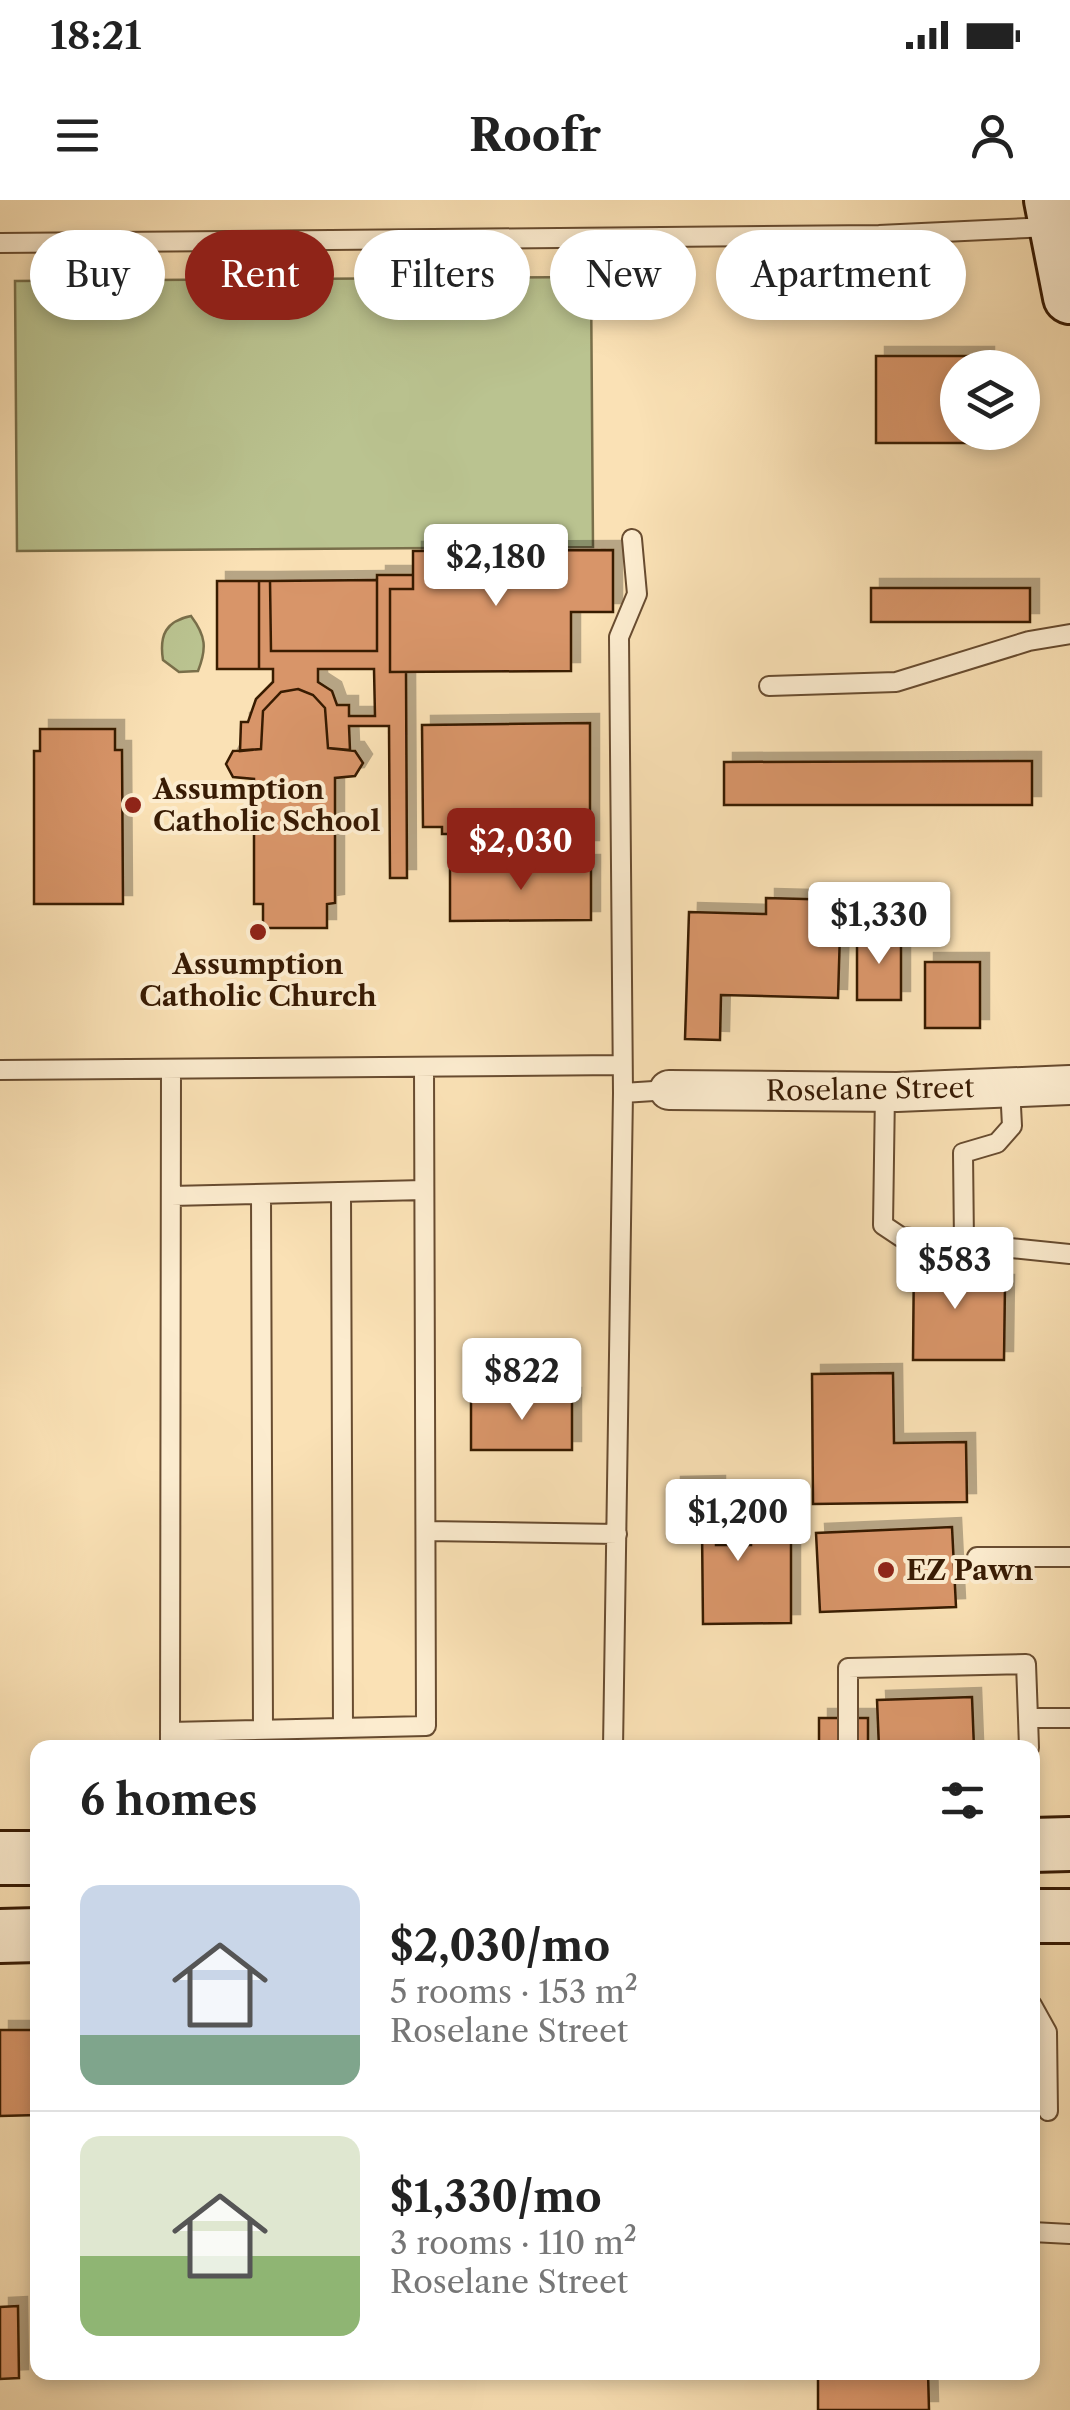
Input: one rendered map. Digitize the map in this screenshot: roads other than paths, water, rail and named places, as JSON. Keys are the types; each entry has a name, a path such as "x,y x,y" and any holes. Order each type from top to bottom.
{"main road":[{"path":"1053,213 1070,298"},
{"path":"1040,1845 1070,1844"},
{"path":"0,1858 30,1858"},
{"path":"1040,1916 1070,1916"},
{"path":"0,1936 30,1935"}],"street":[{"name":"Roselane Street","path":"669,1090 885,1092 1070,1085"}],"lane":[{"path":"0,243 879,235 1053,213"},
{"path":"613,1740 623,1093 618,637 637,594 632,539"},
{"path":"770,686 896,682 1029,641 1070,634"},
{"path":"0,1070 621,1065"},
{"path":"171,1069 170,1740 263,1730 426,1726 424,1066"},
{"path":"964,1243 963,1152 997,1143 1012,1126 1010,1087"},
{"path":"623,1093 669,1090"},
{"path":"885,1092 883,1225 900,1237 1070,1254"},
{"path":"171,1196 424,1190"},
{"path":"341,1192 343,1728"},
{"path":"261,1194 263,1730"},
{"path":"426,1530 616,1534"},
{"path":"978,1557 1070,1557"},
{"path":"848,1740 848,1668 1026,1664 1029,1740"},
{"path":"1028,1718 1070,1718"},
{"path":"1040,2019 1047,2032 1048,2111"},
{"path":"1040,2232 1070,2234"}],"place":[{"name":"Assumption Catholic School","path":"133,805"},
{"name":"Assumption Catholic Church","path":"258,932"},
{"name":"EZ Pawn","path":"886,1570"}]}
